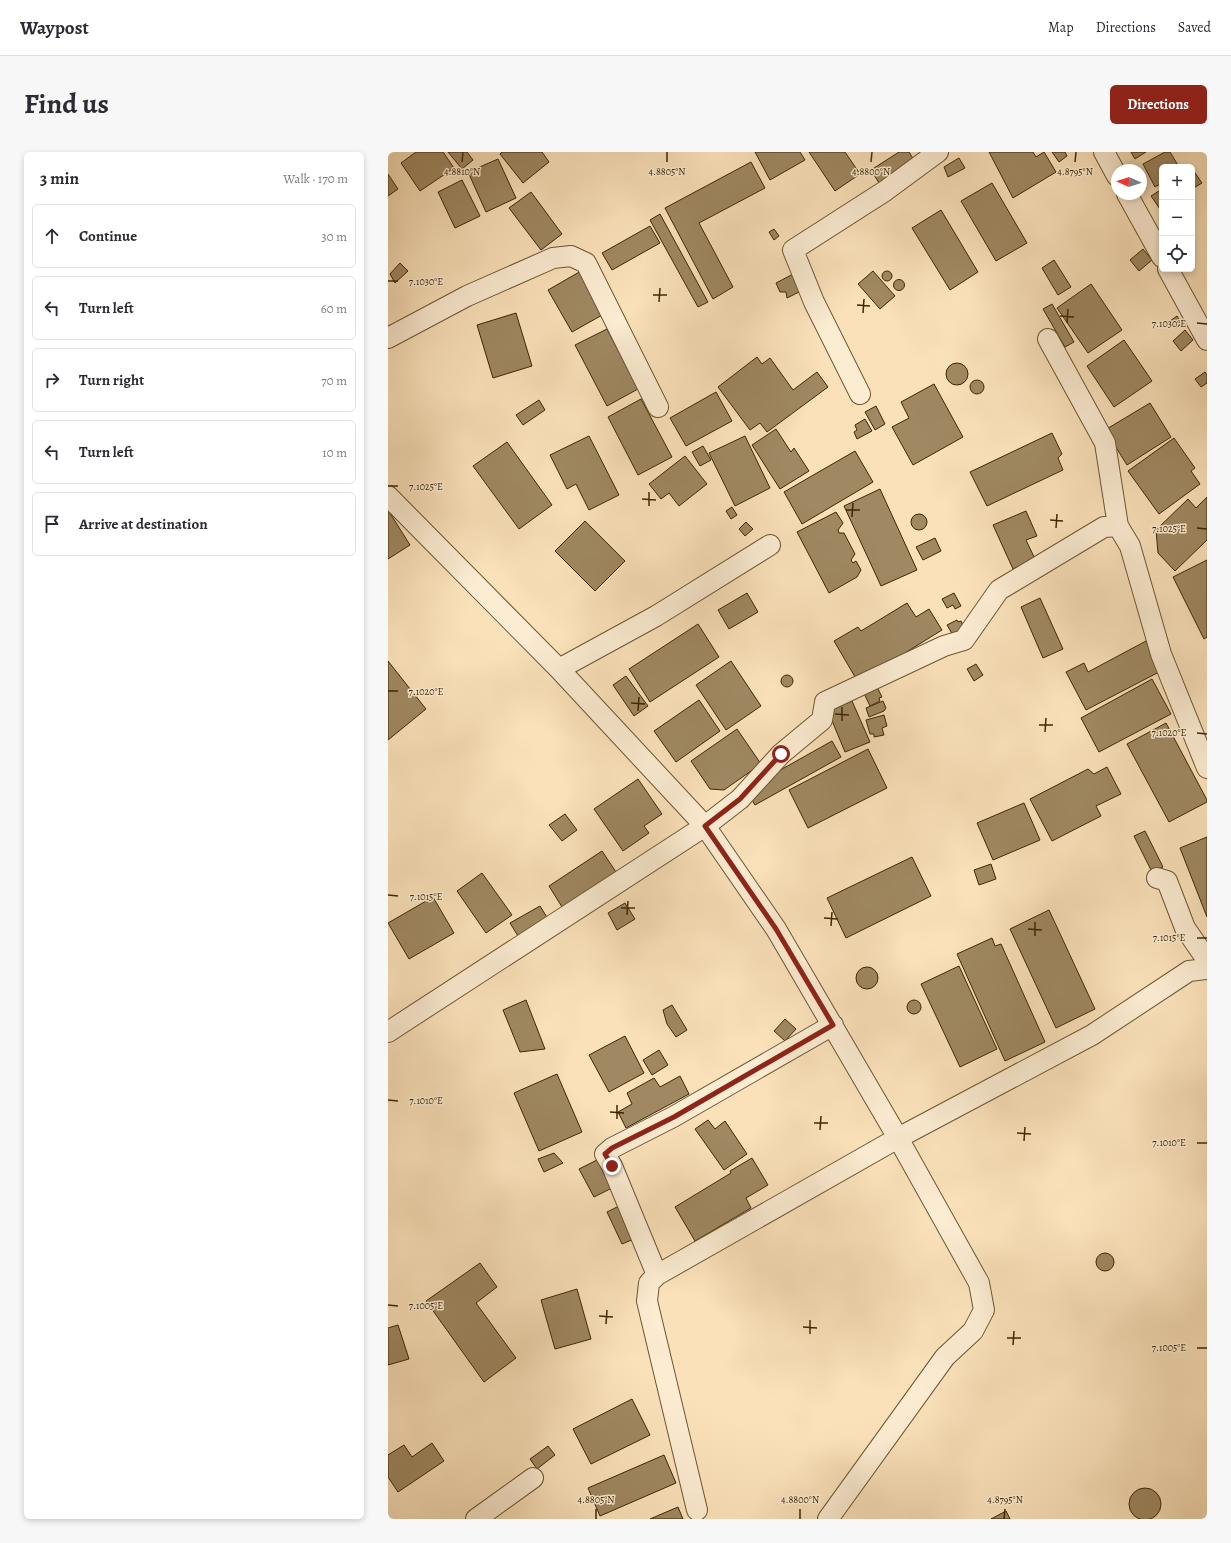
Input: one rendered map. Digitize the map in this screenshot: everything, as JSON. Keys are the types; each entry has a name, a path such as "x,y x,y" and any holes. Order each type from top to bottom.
{"street":[{"path":"860,394 814,302 793,250 885,191 938,152"},
{"path":"1104,152 1111,165"},
{"path":"1130,200 1159,252"},
{"path":"388,338 467,296 534,266 553,258 572,256 586,263 658,407"},
{"path":"1170,272 1207,340"},
{"path":"1048,339 1105,443 1118,526 1130,546 1162,654 1207,768"},
{"path":"388,496 559,669 705,826 776,929 898,1138 979,1283 984,1310 973,1331 945,1357 828,1519"},
{"path":"388,1032 705,826 740,799 781,754 822,720 825,702 944,646 964,640 999,590 1094,531 1104,527 1118,526"},
{"path":"559,669 656,616 770,545"},
{"path":"1157,878 1167,881 1185,928 1207,960"},
{"path":"697,1510 648,1301 649,1283 657,1275 898,1138 1092,1035 1189,971 1207,969"},
{"path":"657,1275 612,1166 605,1154 612,1148 674,1117 833,1025"},
{"path":"476,1519 533,1478"}],"building":[{"path":"416,152 443,152 454,168 420,191 401,163"},
{"path":"448,152 467,152 473,160 462,169"},
{"path":"502,152 542,152 549,162 523,183 500,154"},
{"path":"755,152 800,152 805,160 770,180"},
{"path":"809,152 845,152 860,174 835,191"},
{"path":"899,152 909,152 914,160 879,183 871,170"},
{"path":"989,152 1033,152 1036,157 1044,152 1056,172 1013,198"},
{"path":"1052,152 1065,152 1067,156 1059,162"},
{"path":"1131,152 1146,152 1135,159"},
{"path":"1165,152 1170,152 1177,164 1159,164 1159,185 1155,187 1147,172 1147,164 1143,164"},
{"path":"959,158 965,168 948,177 944,167"},
{"path":"498,159 516,198 486,212 468,172"},
{"path":"751,162 765,188 699,223 733,287 713,299 665,208"},
{"path":"1195,173 1202,183 1195,187"},
{"path":"388,174 398,189 388,196"},
{"path":"462,180 480,216 455,228 438,192"},
{"path":"992,183 1027,243 996,261 961,201"},
{"path":"1159,191 1159,208 1151,196"},
{"path":"531,192 562,234 541,250 509,208"},
{"path":"941,210 978,272 950,290 912,228"},
{"path":"660,214 708,302 698,307 650,220"},
{"path":"650,226 660,243 612,270 602,253"},
{"path":"774,229 779,236 774,240 769,232"},
{"path":"1143,249 1152,260 1139,271 1130,260"},
{"path":"1054,260 1071,287 1058,295 1042,268"},
{"path":"400,263 408,271 395,283 390,274"},
{"path":"581,271 604,314 572,332 548,290"},
{"path":"873,271 895,296 880,309 858,284"},
{"path":"885,271 889,271 891,272 891,280 885,281 882,278 882,274"},
{"path":"795,273 803,290 787,298 786,292 780,292 776,283"},
{"path":"899,279 903,281 905,285 903,289 899,291 895,289 893,285 895,281"},
{"path":"1091,284 1122,330 1088,353 1057,308"},
{"path":"1052,304 1074,342 1065,347 1043,309"},
{"path":"516,313 532,366 493,378 477,325"},
{"path":"1177,316 1182,324 1175,328 1170,321"},
{"path":"607,329 638,389 607,406 575,345"},
{"path":"1185,330 1193,340 1181,351 1173,341"},
{"path":"1124,340 1152,381 1114,407 1087,366"},
{"path":"757,357 762,364 770,358 793,390 817,372 828,387 767,432 760,423 750,430 718,387"},
{"path":"957,363 965,366 968,374 965,382 957,385 949,382 946,374 949,366"},
{"path":"1205,372 1207,375 1207,383 1201,387 1195,379"},
{"path":"977,380 982,382 984,387 982,392 977,394 972,392 970,387 972,382"},
{"path":"934,384 963,437 913,465 892,427 909,418 901,402"},
{"path":"716,392 732,421 686,446 670,418"},
{"path":"641,399 672,457 638,475 608,417"},
{"path":"539,400 545,410 523,425 516,415"},
{"path":"1150,403 1171,437 1127,465 1105,430"},
{"path":"876,406 885,424 875,430 865,412"},
{"path":"865,419 872,431 857,439 854,432 857,430 855,425"},
{"path":"776,429 791,452 794,448 809,471 780,489 752,445"},
{"path":"1052,433 1062,454 1058,458 1063,470 987,506 970,472"},
{"path":"589,436 619,495 589,510 576,484 567,489 550,455"},
{"path":"745,436 770,488 735,506 709,453"},
{"path":"1174,438 1195,468 1191,471 1200,484 1159,514 1128,471"},
{"path":"507,442 552,505 519,529 473,466"},
{"path":"703,446 711,460 700,466 692,452"},
{"path":"855,451 873,482 802,524 784,492"},
{"path":"685,456 707,484 679,506 669,493 661,499 649,484"},
{"path":"880,489 917,570 881,586 844,506"},
{"path":"1207,497 1207,540 1175,571 1158,553 1156,530 1188,499 1196,508"},
{"path":"732,507 737,515 731,519 726,511"},
{"path":"388,510 410,545 388,559"},
{"path":"1026,511 1037,536 1026,540 1035,559 1013,569 993,525"},
{"path":"836,512 843,523 838,530 839,533 844,533 855,554 851,560 853,563 856,561 861,570 857,577 829,593 797,532"},
{"path":"919,514 925,516 927,522 925,528 919,530 913,528 911,522 913,516"},
{"path":"585,521 625,561 595,591 555,551"},
{"path":"746,522 753,529 745,536 739,529"},
{"path":"935,538 941,551 923,560 916,547"},
{"path":"1207,560 1207,637 1204,639 1173,577"},
{"path":"747,593 758,612 729,629 718,610"},
{"path":"954,593 961,606 955,609 953,605 947,608 942,599"},
{"path":"1040,598 1063,649 1043,658 1021,607"},
{"path":"907,603 916,617 929,609 942,630 858,682 834,641 858,627 861,631"},
{"path":"957,620 958,622 961,621 966,631 954,637 947,625"},
{"path":"698,624 719,657 650,702 629,669"},
{"path":"1146,641 1161,671 1086,710 1066,672 1084,663 1088,672"},
{"path":"388,661 426,709 388,740"},
{"path":"731,661 761,706 726,730 696,685"},
{"path":"976,664 983,675 974,681 967,669"},
{"path":"785,675 789,675 793,681 789,687 785,687 781,683 781,679"},
{"path":"626,676 648,706 634,716 613,685"},
{"path":"1152,679 1171,714 1099,752 1081,718"},
{"path":"875,683 882,697 879,698 880,701 870,706 862,689"},
{"path":"699,700 720,731 676,762 654,731"},
{"path":"852,701 870,742 845,752 828,711"},
{"path":"883,701 886,708 884,711 869,717 866,708"},
{"path":"884,715 887,726 882,728 884,735 874,737 874,734 870,734 866,720"},
{"path":"1166,723 1207,800 1207,802 1169,822 1127,744"},
{"path":"737,729 761,764 724,790 710,789 691,761"},
{"path":"832,741 841,757 755,805 748,794 759,782"},
{"path":"868,749 887,788 808,828 789,790"},
{"path":"1107,767 1121,794 1096,806 1101,816 1052,841 1030,799 1088,769 1094,774"},
{"path":"638,779 662,814 644,826 649,833 623,851 594,809"},
{"path":"1024,803 1040,840 993,860 977,823"},
{"path":"565,814 577,830 562,841 549,825"},
{"path":"1145,831 1163,867 1152,872 1134,836"},
{"path":"1207,837 1207,917 1180,848"},
{"path":"602,851 616,872 562,907 549,886"},
{"path":"912,857 931,896 846,938 827,898"},
{"path":"991,864 996,879 979,885 974,870"},
{"path":"482,873 512,915 486,933 457,891"},
{"path":"433,897 454,933 409,959 388,923"},
{"path":"625,903 635,919 617,930 608,913"},
{"path":"540,906 548,919 518,936 510,923"},
{"path":"1049,910 1095,1009 1056,1028 1010,929"},
{"path":"992,938 995,946 1001,944 1045,1042 1005,1061 957,954"},
{"path":"959,966 997,1049 960,1067 921,984"},
{"path":"867,967 875,970 878,978 875,986 867,989 859,986 856,978 859,970"},
{"path":"526,1000 545,1049 520,1052 503,1010"},
{"path":"911,1000 917,1000 921,1004 921,1010 917,1014 911,1014 907,1010 907,1004"},
{"path":"672,1005 687,1030 676,1037 667,1024 663,1010"},
{"path":"785,1019 796,1029 785,1041 774,1031"},
{"path":"625,1036 644,1073 609,1092 589,1055"},
{"path":"659,1050 668,1065 652,1075 643,1060"},
{"path":"557,1074 582,1132 539,1151 514,1093"},
{"path":"680,1076 689,1094 626,1128 618,1112 632,1104 627,1093 654,1078 660,1087"},
{"path":"708,1120 715,1129 725,1121 747,1154 724,1170 695,1129"},
{"path":"554,1153 563,1163 544,1172 538,1159"},
{"path":"752,1158 768,1185 746,1198 751,1208 695,1241 675,1207 731,1173 730,1171"},
{"path":"597,1160 612,1188 594,1197 579,1169"},
{"path":"619,1206 634,1239 622,1244 607,1212"},
{"path":"1105,1253 1111,1256 1114,1262 1111,1268 1105,1271 1099,1268 1096,1262 1099,1256"},
{"path":"480,1263 497,1287 476,1303 516,1358 484,1382 426,1301"},
{"path":"577,1289 591,1339 555,1349 541,1300"},
{"path":"398,1325 409,1359 388,1365 388,1328"},
{"path":"632,1399 650,1435 591,1464 573,1429"},
{"path":"432,1443 444,1461 398,1492 388,1477 388,1455 404,1445 412,1457"},
{"path":"548,1446 555,1455 537,1469 530,1459"},
{"path":"664,1455 676,1483 600,1516 588,1488"},
{"path":"1142,1488 1148,1488 1158,1495 1161,1504 1160,1510 1154,1517 1148,1520 1142,1520 1132,1513 1129,1507 1129,1501 1136,1491"},
{"path":"678,1507 683,1519 650,1519"},
{"path":"1006,1511 1010,1519 991,1519"}],"route":[{"path":"612,1166 605,1154 612,1148 674,1117 833,1025 776,929 705,826 740,799 781,754"}]}
